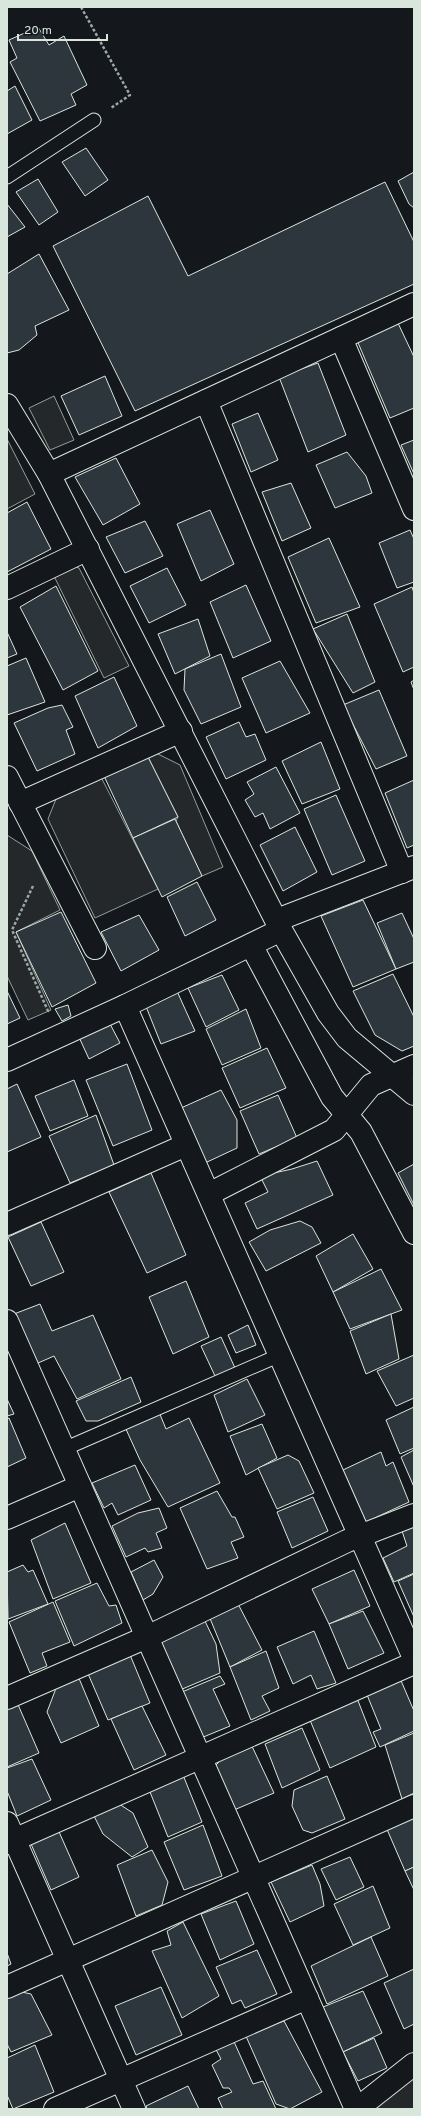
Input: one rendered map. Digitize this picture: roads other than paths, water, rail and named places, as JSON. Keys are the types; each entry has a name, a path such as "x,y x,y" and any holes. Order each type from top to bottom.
{"street":[{"path":"49,474 414,304"},
{"path":"341,338 414,509"},
{"path":"7,1060 125,1006 251,945 279,925 408,870 206,401"},
{"path":"7,405 49,474 279,925 328,1012 347,1038 414,1094"},
{"path":"7,588 88,549"},
{"path":"20,803 181,731"},
{"path":"7,777 95,948"},
{"path":"251,945 332,1097 361,1132 414,1233"},
{"path":"125,1006 414,1658"},
{"path":"209,1194 334,1130 371,1085 414,1066"},
{"path":"7,1224 186,1144"},
{"path":"7,1321 13,1351 64,1449 146,1637 357,2109 414,2064"},
{"path":"7,1518 80,1486"},
{"path":"7,1698 146,1637 347,1541 361,1537 414,1515"},
{"path":"134,2109 68,1960 9,1835 200,1758 414,1663"},
{"path":"7,1987 414,1806"},
{"path":"55,2109 307,1998"}],"lane":[{"path":"7,177 94,120"},
{"path":"64,1449 280,1355"}]}
